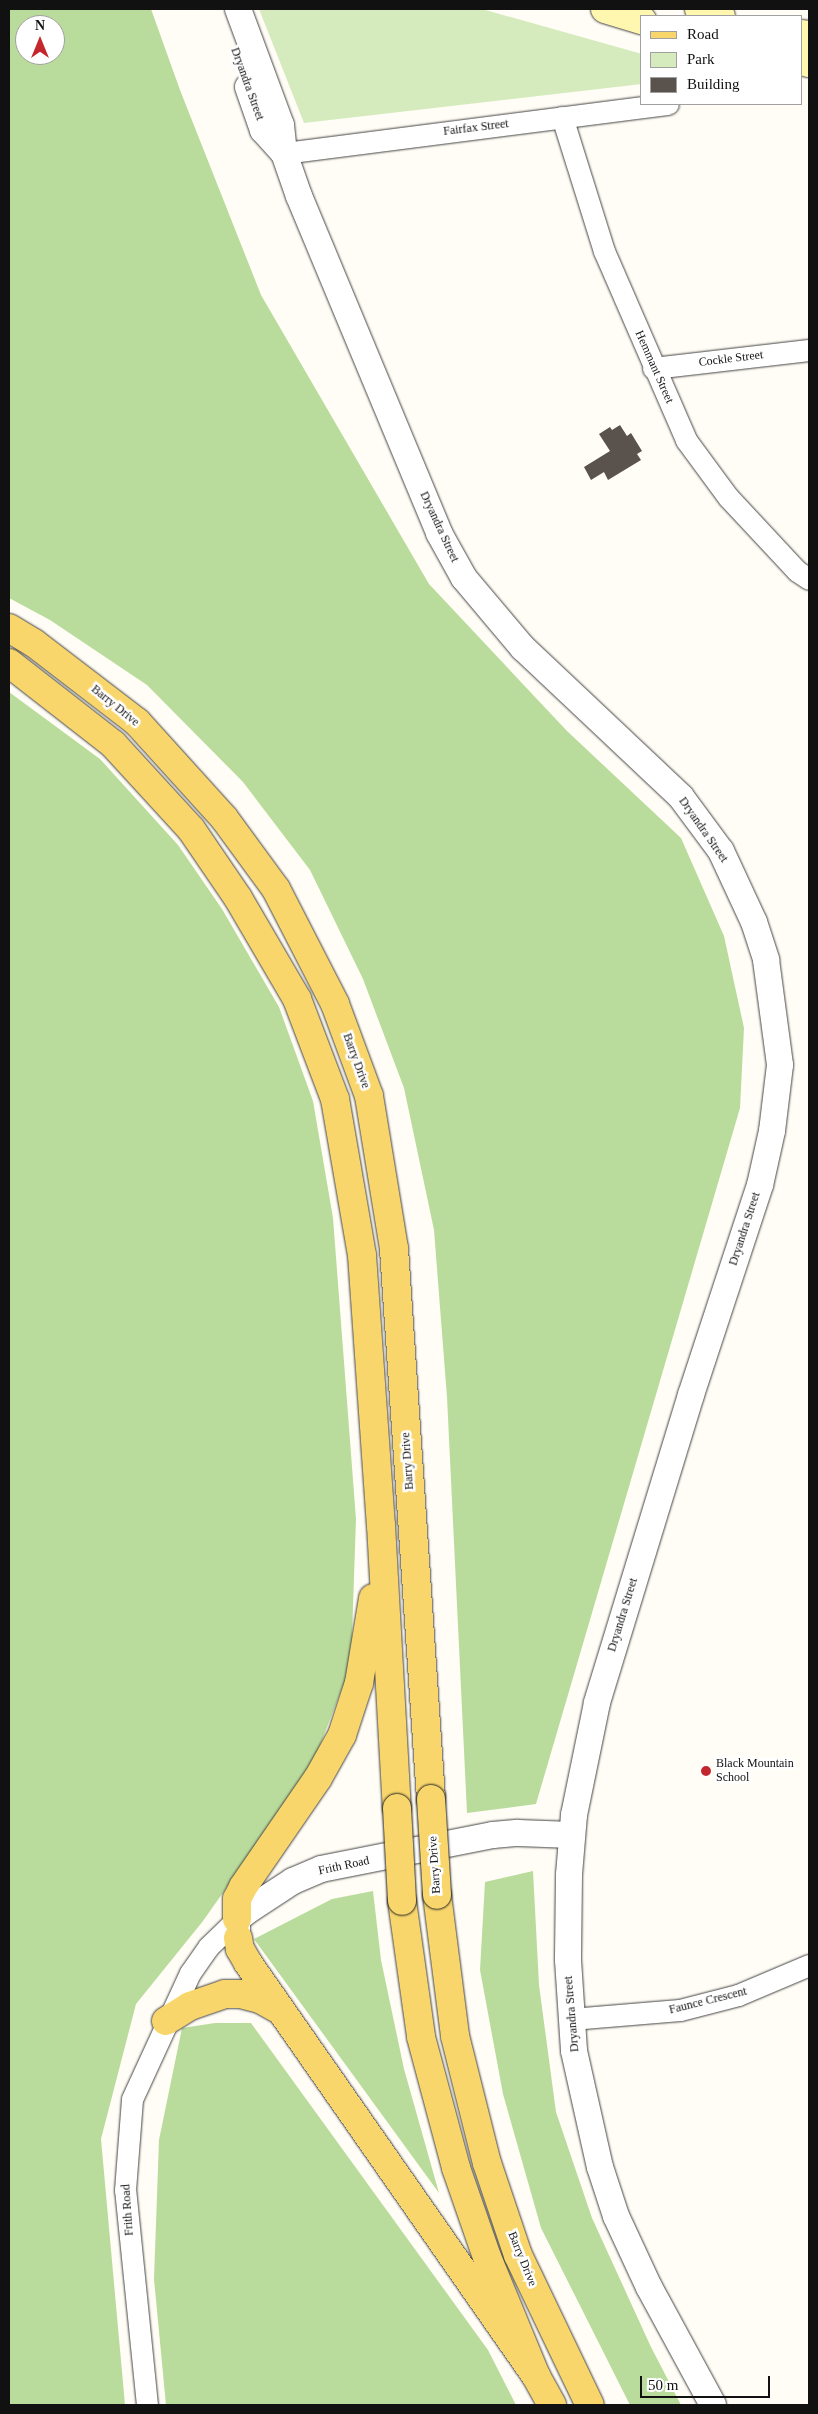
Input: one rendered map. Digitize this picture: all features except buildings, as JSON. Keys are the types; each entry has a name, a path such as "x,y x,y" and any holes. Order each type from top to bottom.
{"main road":[{"path":"606,9 640,19"},
{"path":"699,9 718,15"},
{"name":"Barry Drive","path":"9,628 34,643 137,722 224,818 276,889 335,1004 369,1096 394,1249 437,1895 455,2036 487,2163 518,2255 590,2405"},
{"path":"9,663 113,744 191,829 238,898 297,999 335,1099 362,1254 381,1525 402,1901 421,2037 456,2168 487,2257 536,2376"},
{"path":"381,1525 365,1654 359,1683 342,1734 318,1778 243,1887 237,1899 237,1928 240,1948 281,2011 536,2376 552,2405"},
{"path":"166,2021 190,2006 225,1994 240,1994 260,1998 281,2011"}],"street":[{"name":"Dryandra Street","path":"220,9 263,130 284,153"},
{"name":"Dryandra Street","path":"238,9 281,125 284,153 299,196 439,533 464,578 523,648 681,797 721,851 754,922 766,960 780,1065 772,1131 760,1185 691,1395 597,1703 578,1793 572,1836 568,1916 571,2019 574,2051 600,2167 616,2216 649,2287 713,2405"},
{"name":"Fairfax Street","path":"284,153 660,105"},
{"name":"Hemmant Street","path":"562,118 604,251 653,368 686,440 728,498 797,571 809,579"},
{"name":"Cockle Street","path":"653,368 809,350"},
{"name":"Frith Road","path":"147,2405 125,2190 132,2099 166,2021 237,1928 380,1858 493,1836 518,1833 572,1836"},
{"name":"Faunce Crescent","path":"571,2019 680,2010 738,1995 809,1965"}],"green space":[{"path":"9,9 151,9 180,90 261,295 429,584 567,731 681,838 724,936 744,1028 740,1108 536,1804 467,1813 447,1397 434,1230 404,1088 363,979 310,870 243,782 147,685 50,620 9,598"},
{"path":"259,9 482,9 640,53 640,84 304,123"},
{"path":"9,692 100,759 178,845 222,909 279,1007 313,1101 333,1218 356,1519 351,1665 312,1766 203,1921 136,2004 101,2139 125,2405 9,2405"},
{"path":"533,1871 539,1985 556,2112 592,2218 651,2347 681,2405 630,2405 541,2228 503,2094 480,1970 485,1882"},
{"path":"373,1891 381,1960 404,2069 439,2193 254,1939 332,1899"},
{"path":"215,2023 251,2023 488,2350 516,2405 166,2405 154,2279 159,2140 182,2028"}],"place":[{"name":"Black Mountain School","path":"706,1771"}]}
